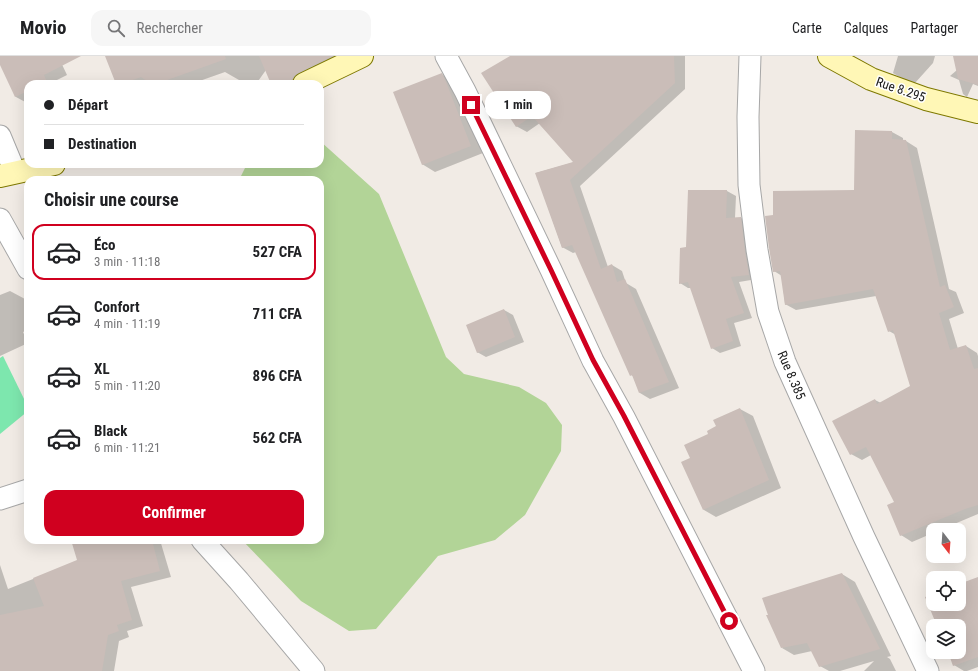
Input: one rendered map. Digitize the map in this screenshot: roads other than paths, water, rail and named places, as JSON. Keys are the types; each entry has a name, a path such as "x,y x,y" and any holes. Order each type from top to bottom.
{"street":[{"path":"312,80 362,56"},
{"path":"446,56 465,91 593,360 624,416 754,671"},
{"name":"Rue 8.385","path":"750,56 748,185 757,250 768,312 788,369 864,537 928,671"},
{"name":"Rue 8.295","path":"829,56 871,79 926,99 978,112"},
{"path":"0,136 8,174 36,168"},
{"path":"0,219 24,262"},
{"path":"0,499 24,491"},
{"path":"206,544 239,581 314,671"}]}
